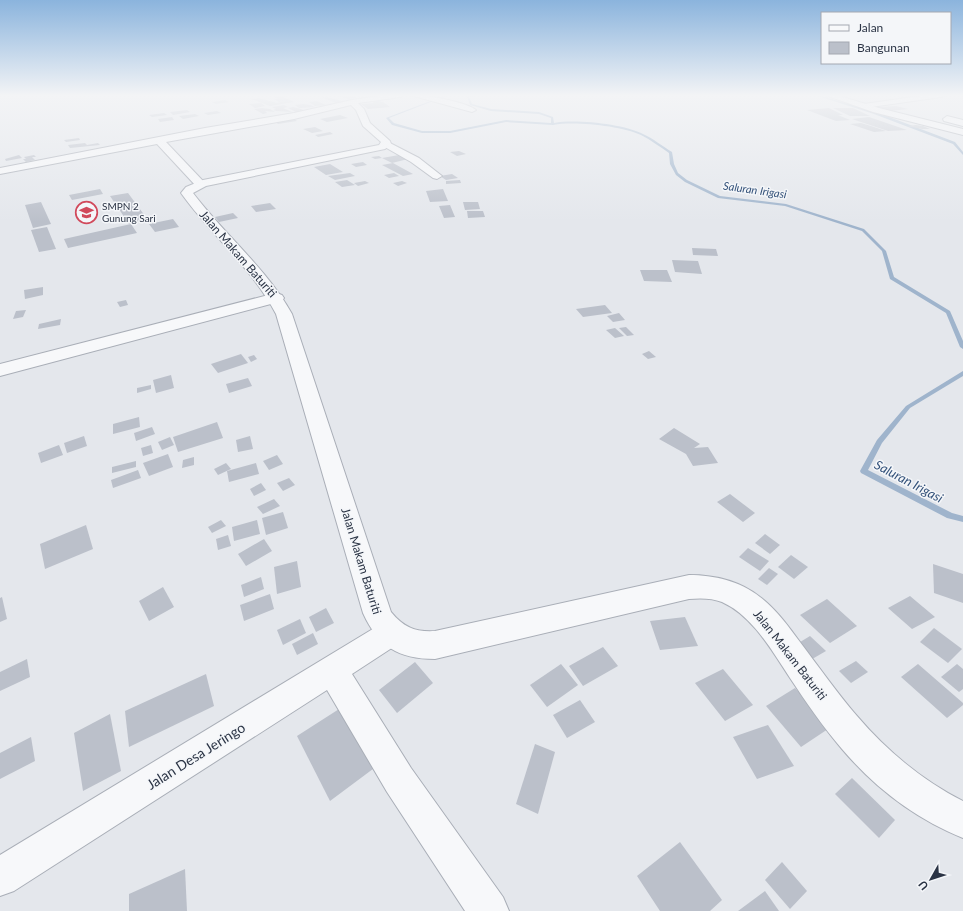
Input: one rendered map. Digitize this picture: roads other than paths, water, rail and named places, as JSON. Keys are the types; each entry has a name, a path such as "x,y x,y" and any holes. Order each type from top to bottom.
{"street":[{"path":"0,170 174,138"},
{"path":"380,138 386,144 414,160 437,176"},
{"path":"158,141 200,184 373,150 386,144"},
{"name":"Jalan Makam Baturiti","path":"200,184 190,189 187,192 188,195 276,298 284,314 377,613 380,620 391,633 398,638 416,644 435,645 689,587 707,587 726,591 744,600 766,621 853,737 875,760 900,782 929,801 963,820"},
{"path":"0,370 276,298"},
{"name":"Jalan Desa Jeringo","path":"0,877 333,671 391,633"},
{"path":"333,671 399,780 489,911"}],"waterway":[{"name":"Saluran Irigasi","path":"647,138 671,153 672,164 677,174 686,181 719,197 786,205 863,230 884,251 892,278 948,312 963,347"},
{"name":"Saluran Irigasi","path":"940,138 954,143 963,154"},
{"name":"Saluran Irigasi","path":"963,373 908,407 879,442 864,471 950,516 963,519"}],"place":[{"name":"SMPN 2 Gunung Sari","path":"86,212"}]}
